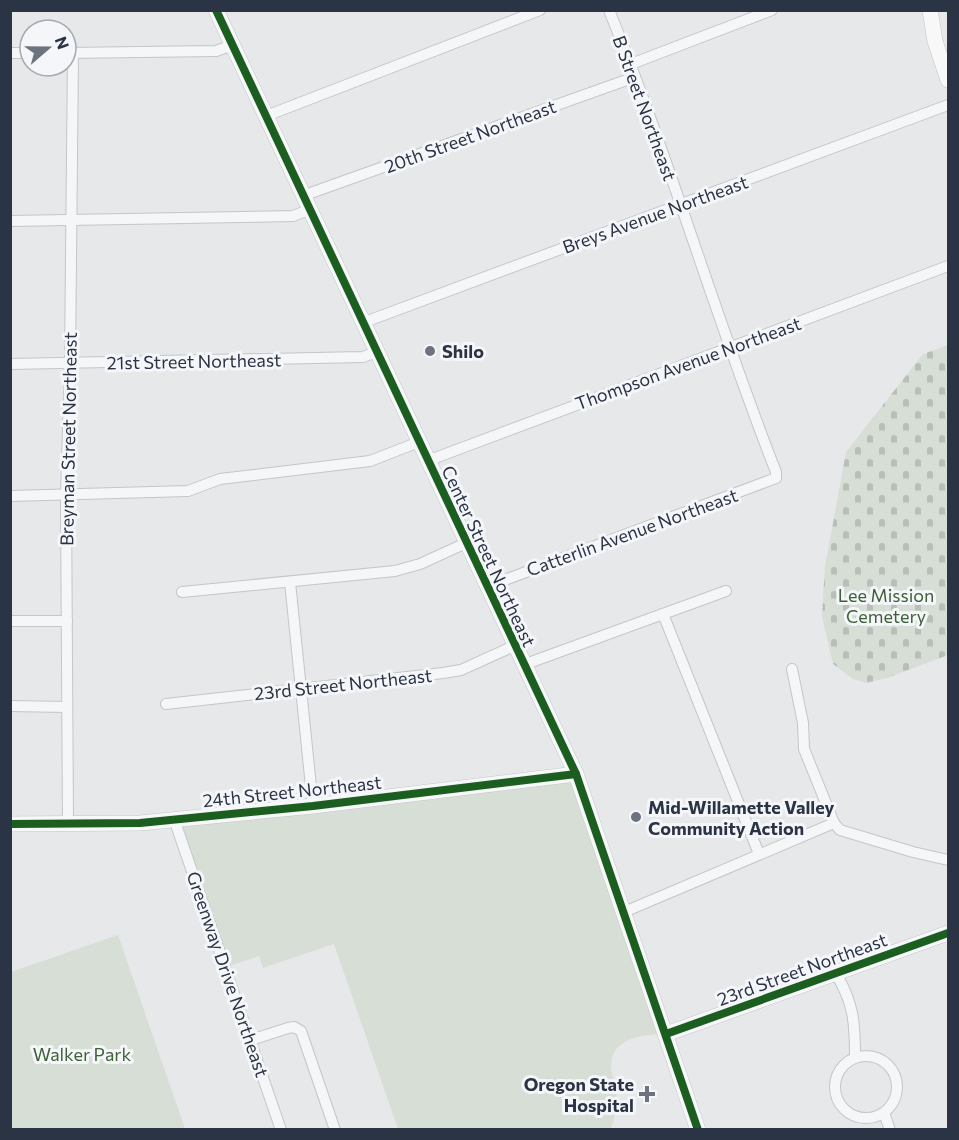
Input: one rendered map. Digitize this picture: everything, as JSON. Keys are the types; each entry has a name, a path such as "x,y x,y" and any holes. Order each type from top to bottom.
{"main road":[{"name":"Center Street Northeast","path":"216,10 576,774 698,1130"},
{"path":"930,10 933,31 947,72"},
{"name":"24th Street Northeast","path":"10,824 129,824 313,806 576,774"},
{"name":"23rd Street Northeast","path":"666,1034 948,933"}],"street":[{"path":"266,116 540,10"},
{"name":"B Street Northeast","path":"609,10 631,64 730,348 776,472 776,478"},
{"path":"631,64 772,10"},
{"path":"78,53 216,51 232,45"},
{"name":"20th Street Northeast","path":"10,221 293,216 308,202 635,77"},
{"name":"Breyman Street Northeast","path":"68,825 66,496 72,220 70,78"},
{"name":"Breys Avenue Northeast","path":"362,323 948,105"},
{"name":"Thompson Avenue Northeast","path":"427,461 948,266"},
{"name":"21st Street Northeast","path":"10,364 363,357 376,352"},
{"path":"10,496 188,491 220,479 370,461 419,442"},
{"name":"Catterlin Avenue Northeast","path":"486,587 776,478"},
{"path":"182,592 410,568 466,543"},
{"path":"290,582 313,806"},
{"path":"523,665 726,591"},
{"path":"663,614 759,854"},
{"path":"10,621 67,621"},
{"name":"23rd Street Northeast","path":"166,704 460,670 514,646"},
{"path":"792,669 803,723 804,749 834,823 840,830 948,860"},
{"path":"10,706 67,707"},
{"name":"Greenway Drive Northeast","path":"174,819 281,1130"},
{"path":"624,912 834,823"},
{"path":"836,974 849,998 853,1013 855,1057"},
{"path":"251,1040 288,1028 294,1027 301,1031 335,1130"},
{"path":"865,1055 884,1061 896,1077 898,1087 896,1097 884,1113 865,1118 856,1116 841,1105 837,1097 836,1079 840,1070 855,1057 865,1055"},
{"path":"884,1113 890,1130"}],"green space":[{"name":"Lee Mission Cemetery","path":"948,345 948,655 887,678 866,683 853,679 833,664 822,616 825,567 846,452 923,354"},
{"path":"576,774 666,1034 640,1036 617,1048 611,1065 616,1101 611,1129 398,1129 334,944 263,968 259,956 226,967 174,819"},
{"name":"Walker Park","path":"118,935 185,1129 11,1129 11,972"}],"cycle path":[{"path":"216,10 576,774 698,1130"},
{"path":"10,824 140,823 313,806 576,774"},
{"path":"666,1034 948,933"}],"place":[{"name":"Shilo","path":"430,351"},
{"name":"Mid-Willamette Valley Community Action","path":"636,817"},
{"name":"Oregon State Hospital","path":"647,1094"}]}
